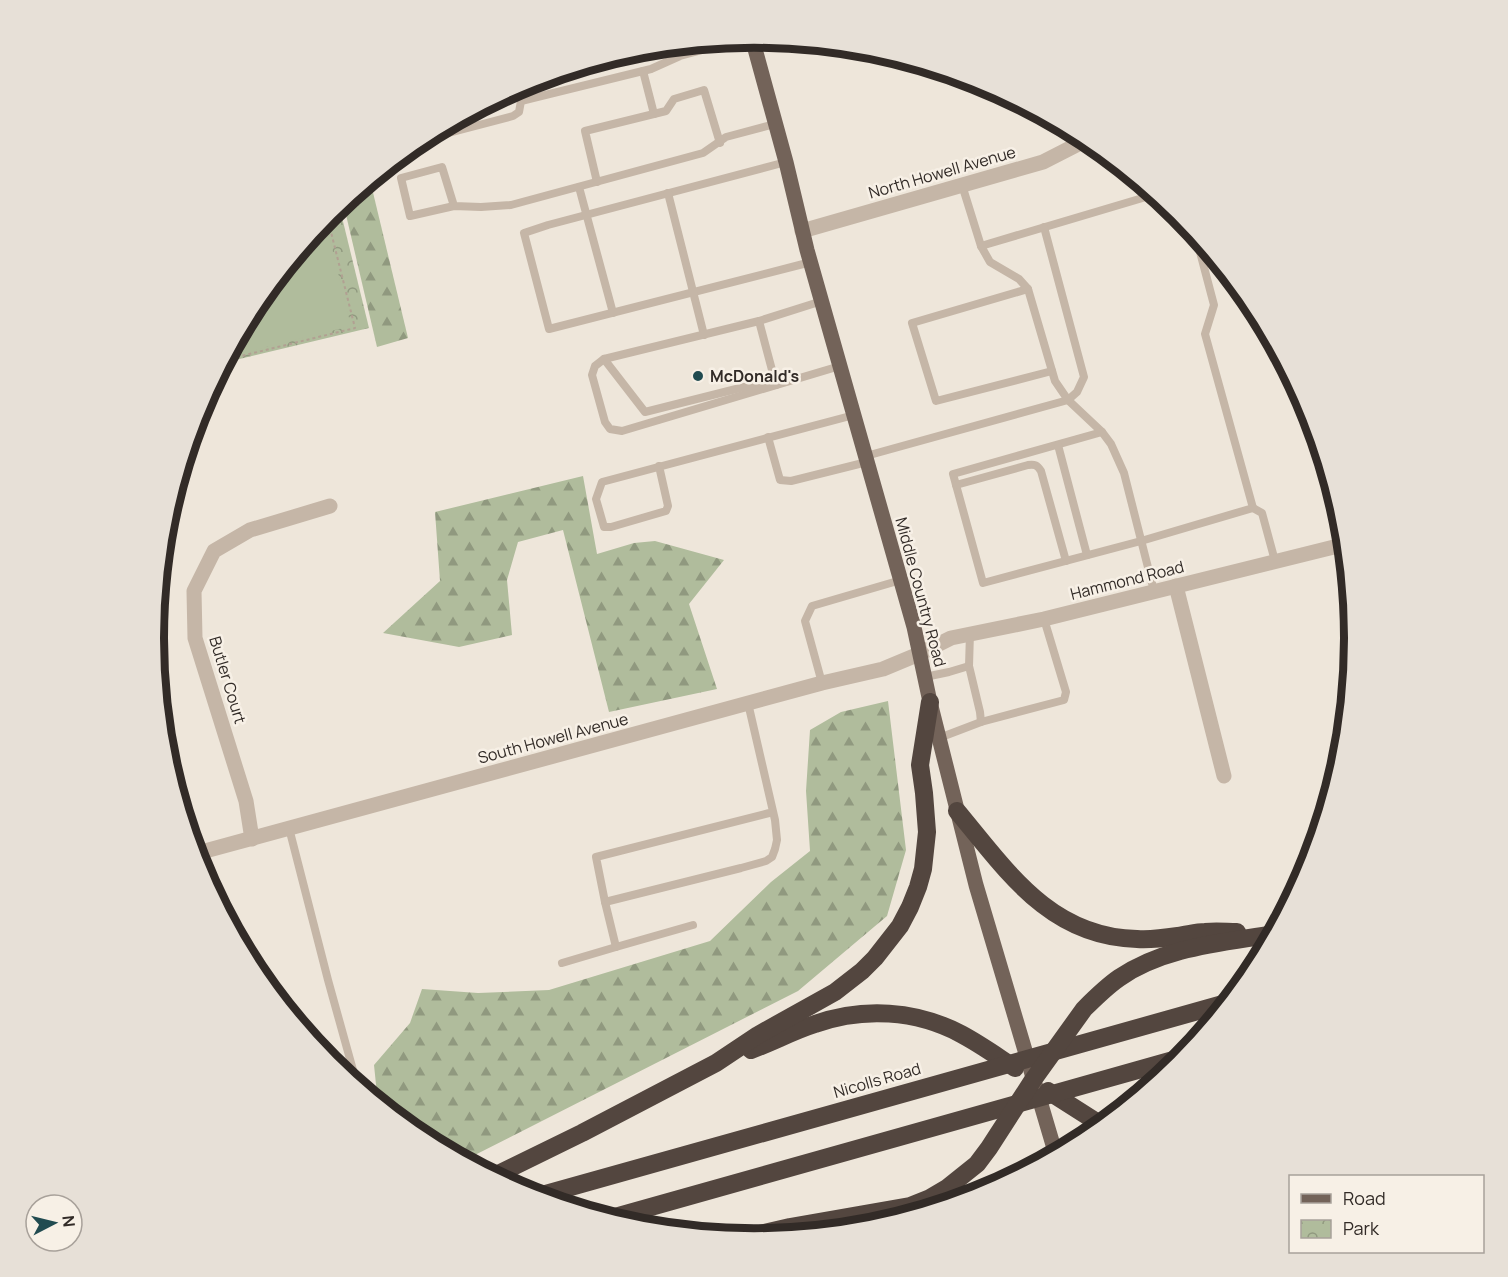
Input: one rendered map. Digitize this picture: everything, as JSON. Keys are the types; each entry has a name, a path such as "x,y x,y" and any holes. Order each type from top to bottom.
{"highway":[{"path":"501,1172 716,1063 758,1035 835,992 875,958 900,926 918,887 923,868 927,814 920,765 930,702"},
{"path":"957,811 1012,877 1037,902 1051,912 1084,928 1102,934 1136,939 1167,938 1204,932 1266,933"},
{"path":"785,1228 910,1206 948,1188 977,1164 1084,1009 1120,977 1172,953 1264,935"},
{"name":"Nicolls Road","path":"550,1193 1216,1006"},
{"path":"716,1063 816,1023 857,1013 910,1015 947,1027 973,1040 1094,1121"},
{"path":"624,1214 1165,1062"}],"main road":[{"name":"Middle Country Road","path":"752,48 786,162 802,231 901,580 979,895 1054,1147"}],"street":[{"name":"North Howell Avenue","path":"802,231 1043,162 1077,145"},
{"name":"Butler Court","path":"252,839 246,801 195,638 194,591 213,551 249,530 330,506"},
{"name":"Hammond Road","path":"920,654 951,638 970,633 1044,619 1337,546"},
{"path":"1176,586 1224,776"},
{"name":"South Howell Avenue","path":"204,852 822,683 883,669 920,654"}],"lane":[{"path":"520,101 651,69 680,56 710,49"},
{"path":"643,71 654,114"},
{"path":"597,182 585,131 666,111 674,99 704,90 720,143"},
{"path":"450,132 513,116 519,112 519,97"},
{"path":"453,206 442,167 401,178 410,216 453,206 511,206 703,153 726,137 775,124"},
{"path":"786,162 524,233 549,329 811,262"},
{"path":"962,185 981,246 990,262 1019,279 1028,289 1055,381 1068,400 1102,432 1111,444 1124,473 1154,591"},
{"path":"579,187 613,313"},
{"path":"668,193 704,334"},
{"path":"981,246 1145,197"},
{"path":"768,437 780,480 791,481 1068,400 1077,392 1084,377 1044,227"},
{"path":"1200,252 1214,305 1205,334 1253,508"},
{"path":"1028,289 912,323 936,401 1052,371"},
{"path":"822,301 759,321 604,359 595,366 592,375 605,422 610,429 622,431 840,366"},
{"path":"759,321 776,386"},
{"path":"604,359 645,412 748,386 776,386"},
{"path":"659,466 668,506 666,511 611,527 604,526 596,499 602,482 659,466 768,437 854,415"},
{"path":"1102,432 953,474 983,584 1253,508 1262,513 1275,561"},
{"path":"1058,445 1087,555"},
{"path":"956,485 1028,465 1038,466 1066,561"},
{"path":"822,683 805,621 812,606 901,580"},
{"path":"939,738 981,722 1064,700 1066,692 1044,619"},
{"path":"970,633 969,666 981,722"},
{"path":"925,676 969,666"},
{"path":"605,903 766,861 772,857 776,830 748,703"},
{"path":"616,947 596,857 773,812"},
{"path":"290,828 353,1071"},
{"path":"562,963 693,925"}],"path":[{"path":"235,358 355,328 330,228"}],"green space":[{"path":"372,189 408,338 377,347 345,213"},
{"path":"342,216 369,328 233,361 263,310 286,279 310,249"},
{"path":"328,230 351,326 237,354 263,310"},
{"path":"583,476 597,554 634,543 655,541 724,560 689,604 717,689 609,712 563,530 518,542 507,580 512,635 459,647 383,633 440,581 435,512"},
{"path":"888,701 906,850 887,916 798,991 472,1157 426,1129 377,1092 374,1065 410,1023 422,989 478,993 549,990 710,941 771,882 810,851 806,791 810,730 841,712"}],"place":[{"name":"McDonald's","path":"698,376"}]}
